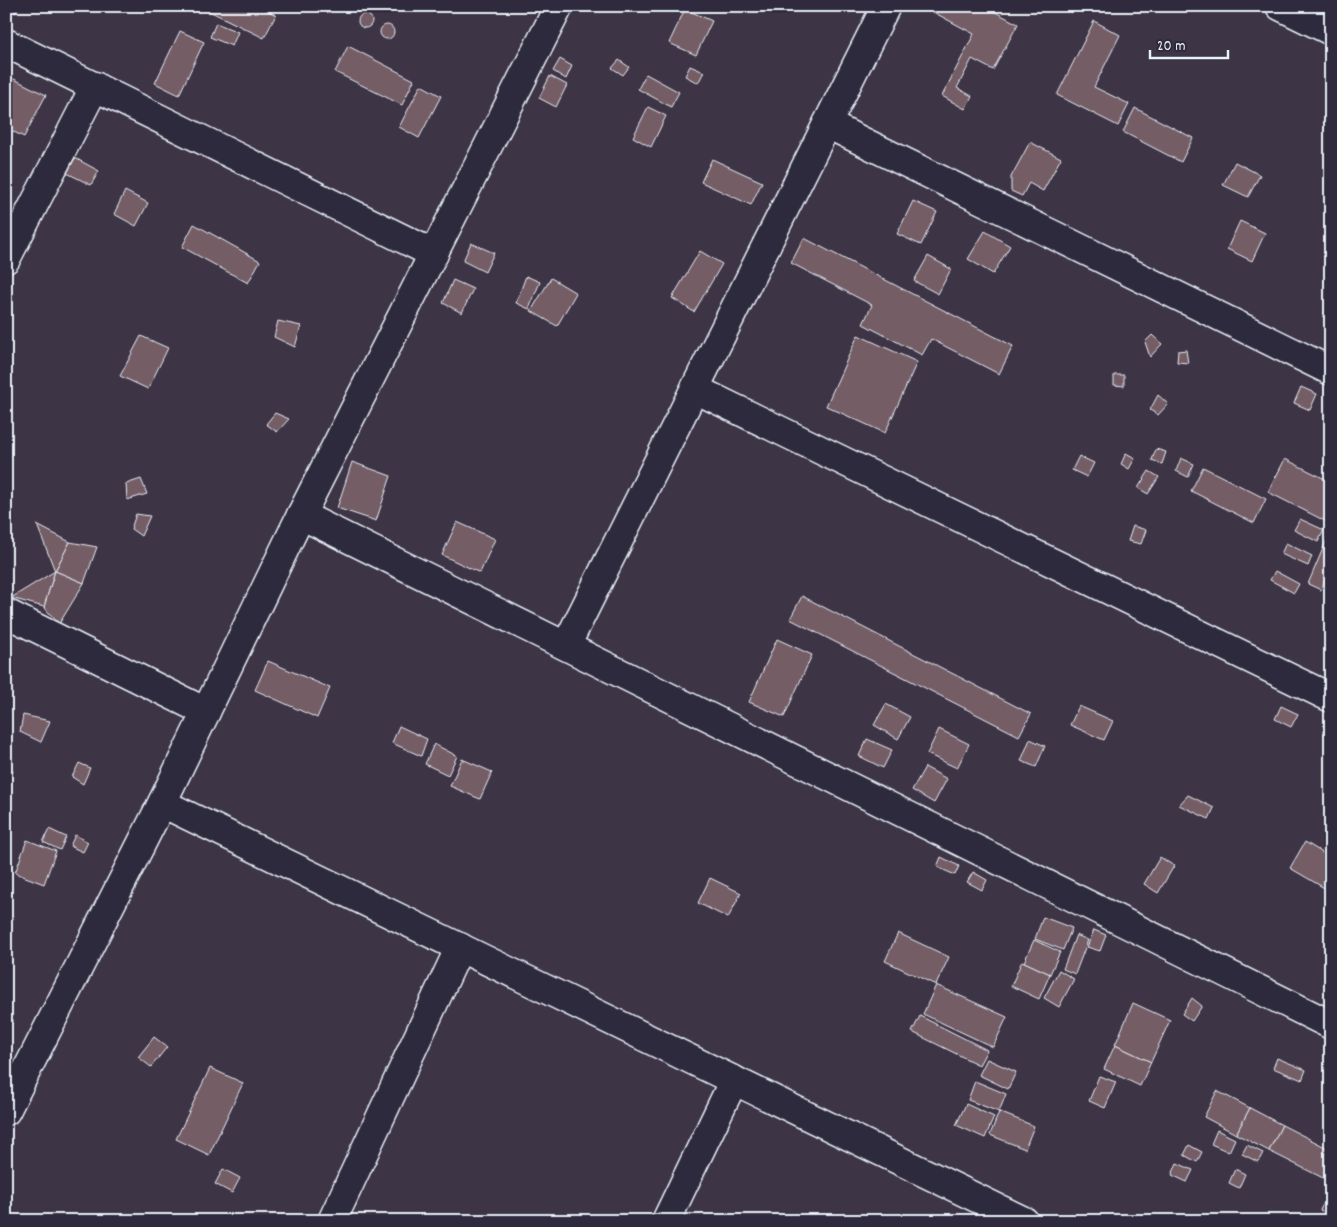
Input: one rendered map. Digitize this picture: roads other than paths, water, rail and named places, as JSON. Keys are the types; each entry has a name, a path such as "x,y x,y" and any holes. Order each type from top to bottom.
{"street":[{"path":"6,1111 162,803 302,516 559,6"},
{"path":"566,646 886,6"},
{"path":"1280,6 1331,31"},
{"path":"6,42 434,254"},
{"path":"6,259 95,86"},
{"path":"827,124 1331,371"},
{"path":"695,389 1331,698"},
{"path":"302,516 1331,1025"},
{"path":"6,613 206,712"},
{"path":"162,803 734,1080 996,1215 1024,1221"},
{"path":"332,1221 460,947"},
{"path":"666,1221 734,1080"}]}
